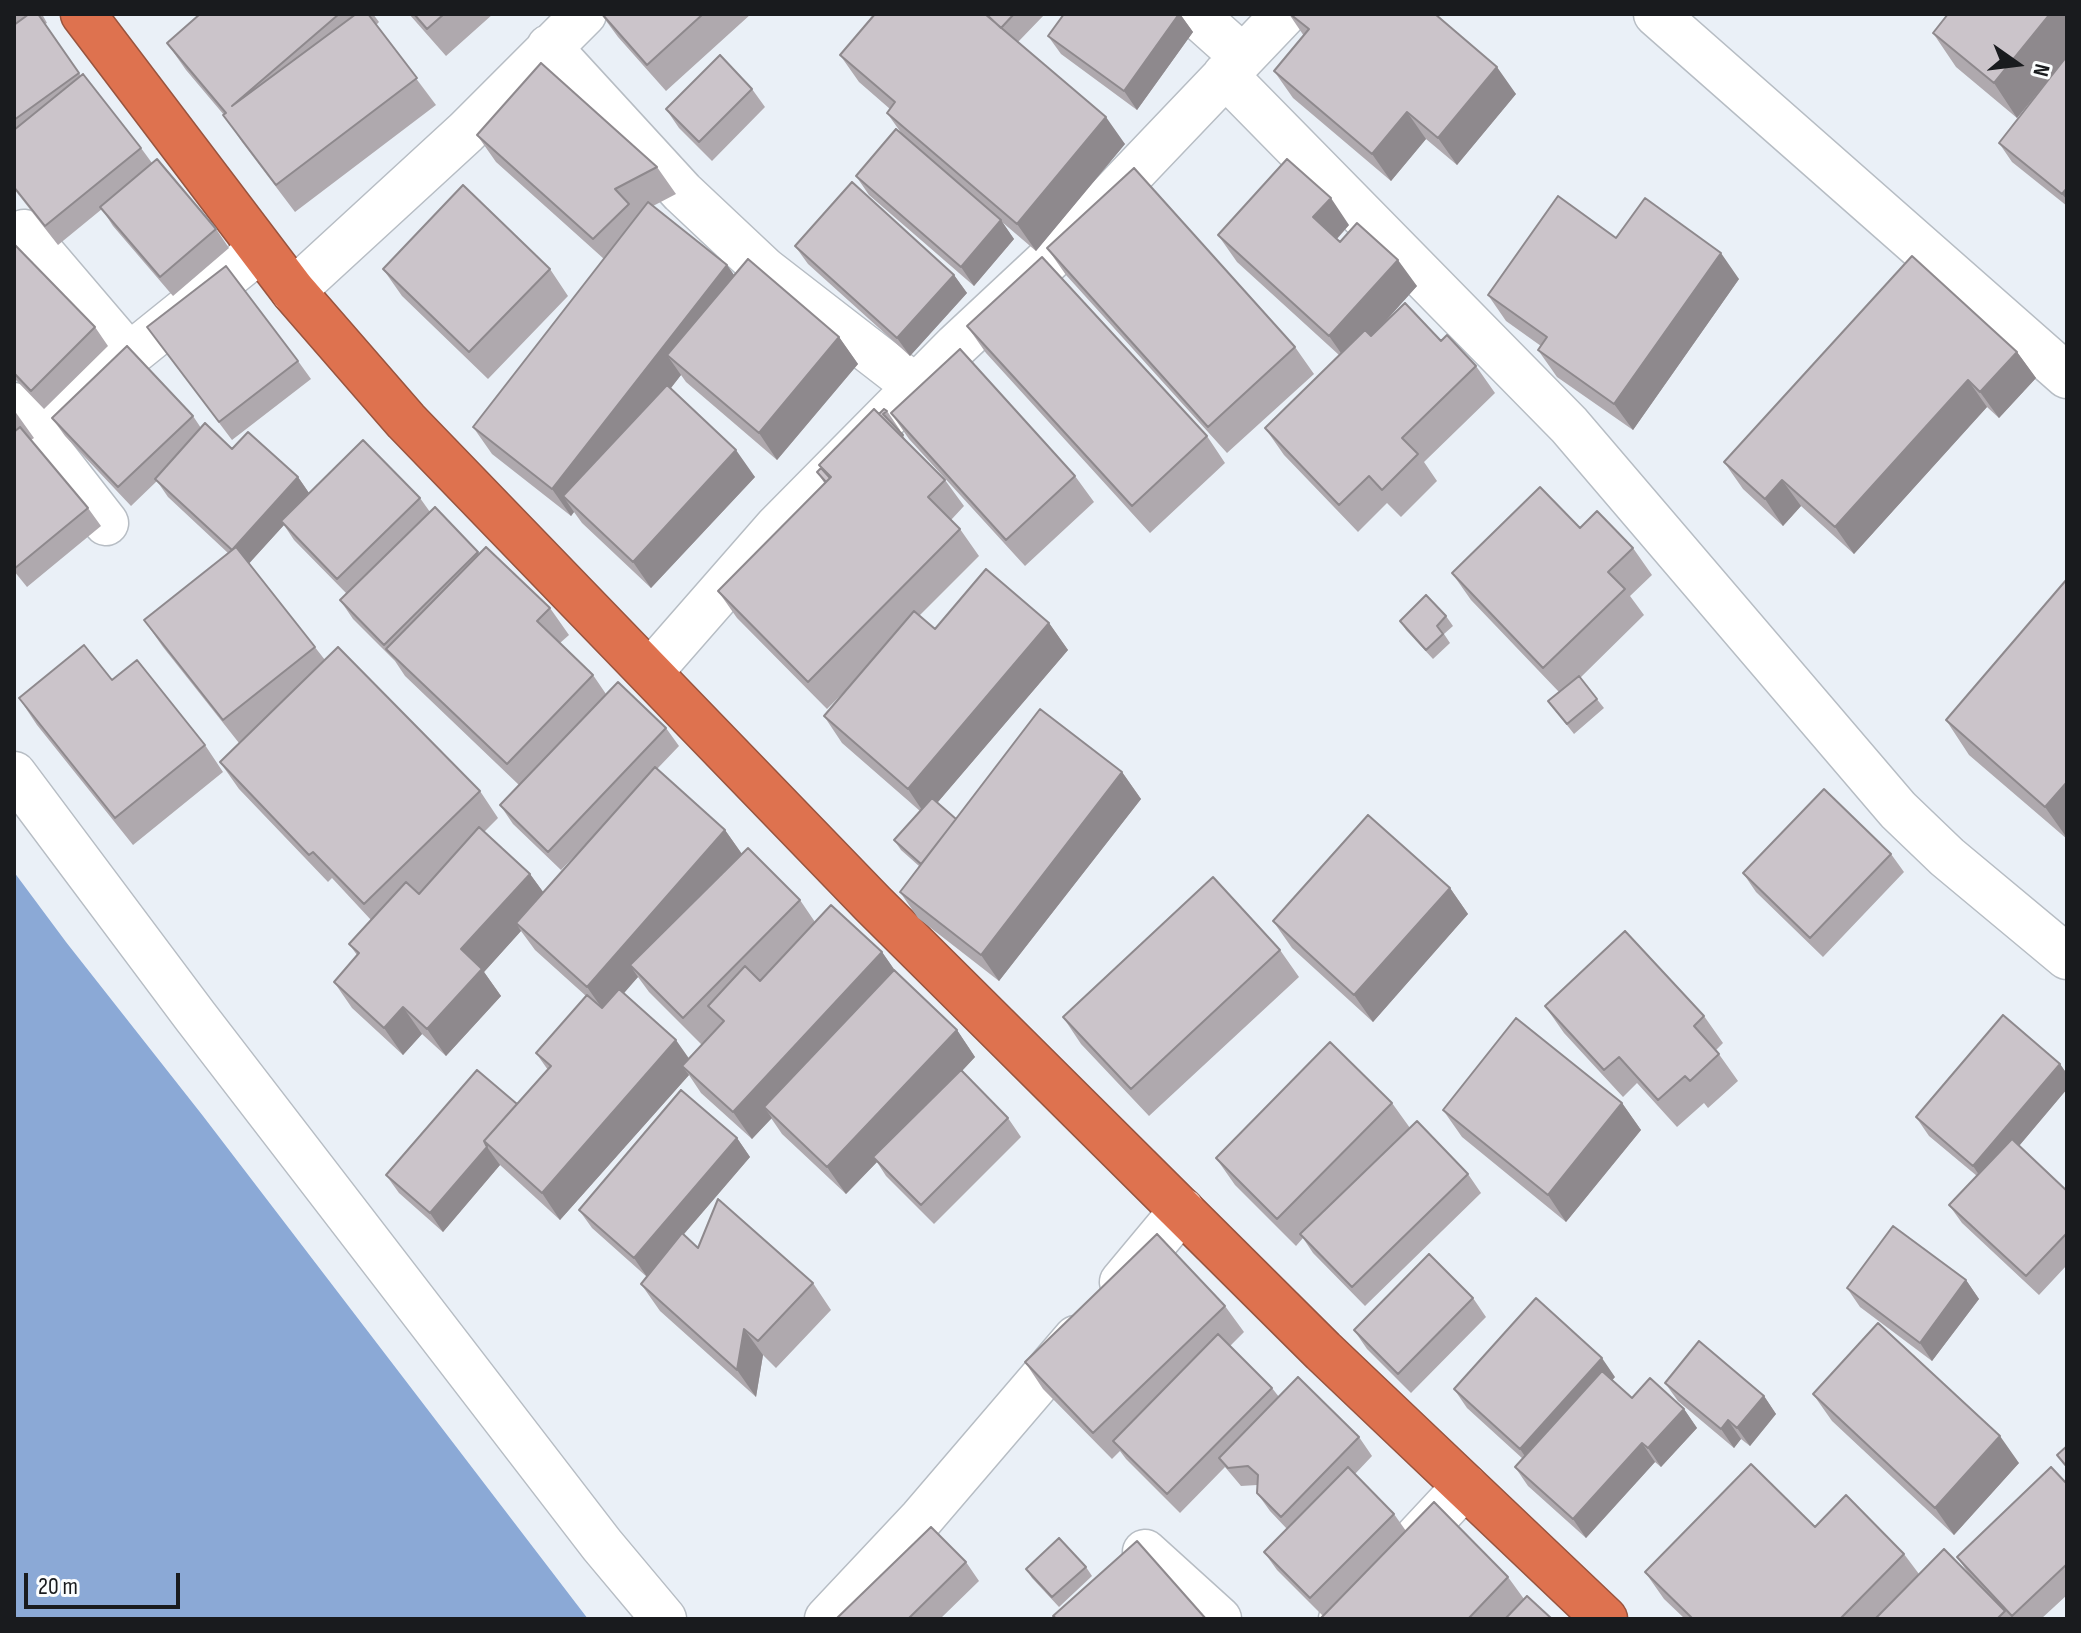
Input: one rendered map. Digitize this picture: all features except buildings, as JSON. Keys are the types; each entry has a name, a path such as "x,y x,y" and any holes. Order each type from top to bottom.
{"highway":[{"path":"83,14 260,250 406,421 873,904 1182,1210 1605,1619"}],"street":[{"path":"293,291 466,132 584,14"},
{"path":"1195,14 1234,66 1569,425 1898,810 1947,857 2067,957"},
{"path":"651,671 777,527 916,387 1060,249 1284,14"},
{"path":"1656,14 2067,376"},
{"path":"549,47 682,192 765,270 916,387"},
{"path":"24,232 129,355"},
{"path":"106,523 25,418 129,355 260,250"},
{"path":"14,774 195,1016 404,1283 602,1545 664,1619"},
{"path":"827,1619 1016,1410 1182,1210"},
{"path":"1341,1619 1465,1486"},
{"path":"1145,1552 1219,1619"}],"water":[{"path":"14,872 66,942 588,1619 14,1619"}]}
